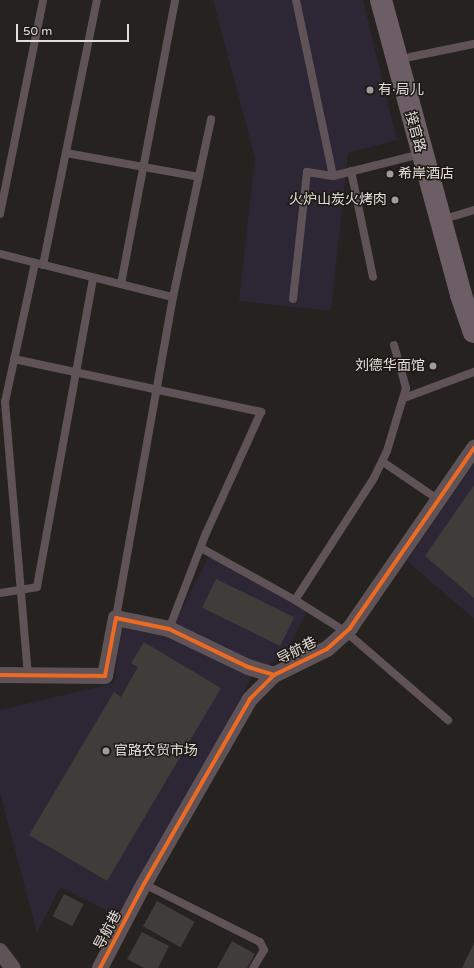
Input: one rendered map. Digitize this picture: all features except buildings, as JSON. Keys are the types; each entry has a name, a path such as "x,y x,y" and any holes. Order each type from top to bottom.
{"main road":[{"name":"接官路","path":"381,0 460,295 474,332"},
{"name":"接官路","path":"395,0 451,217 474,295"}],"street":[{"name":"导航巷","path":"100,968 144,884 250,699 274,676 327,649 346,632 474,448"},
{"path":"0,676 105,676 116,618 169,629 248,668 274,676"},
{"path":"0,951 14,968"}],"lane":[{"path":"0,214 43,0"},
{"path":"43,265 97,0"},
{"path":"121,284 175,0"},
{"path":"296,0 333,176"},
{"path":"410,57 474,44"},
{"path":"116,618 173,297 211,119"},
{"path":"66,152 199,177"},
{"path":"293,299 307,172 333,176 421,154"},
{"path":"352,171 373,278"},
{"path":"451,217 474,210"},
{"path":"0,254 173,297"},
{"path":"28,676 5,402 35,263"},
{"path":"0,593 37,587 93,278"},
{"path":"295,600 383,462 404,398 405,377 394,345"},
{"path":"14,359 261,412 201,548 169,629"},
{"path":"404,398 474,372"},
{"path":"383,462 439,500"},
{"path":"201,548 295,600 346,632 448,720"},
{"path":"144,884 260,942 264,950 253,968"}],"shaded area":[{"path":"213,0 363,0 397,140 348,153 331,311 239,301 255,158"},
{"path":"474,463 474,619 407,561"},
{"path":"209,556 307,611 284,657 261,669 174,624"},
{"name":"官路农贸市场","path":"123,625 162,630 252,677 121,918 60,887 37,933 0,793 0,710 114,683"}],"cycle path":[{"path":"100,968 144,884 250,699 274,675 327,649 350,628 474,448"},
{"path":"0,675 105,676 116,618 169,629 248,667 274,675"}],"place":[{"name":"有·局儿","path":"370,90"},
{"name":"希岸酒店","path":"390,174"},
{"name":"火炉山炭火烤肉","path":"395,200"},
{"name":"刘德华面馆","path":"433,366"},
{"name":"官路农贸市场","path":"106,751"}]}
